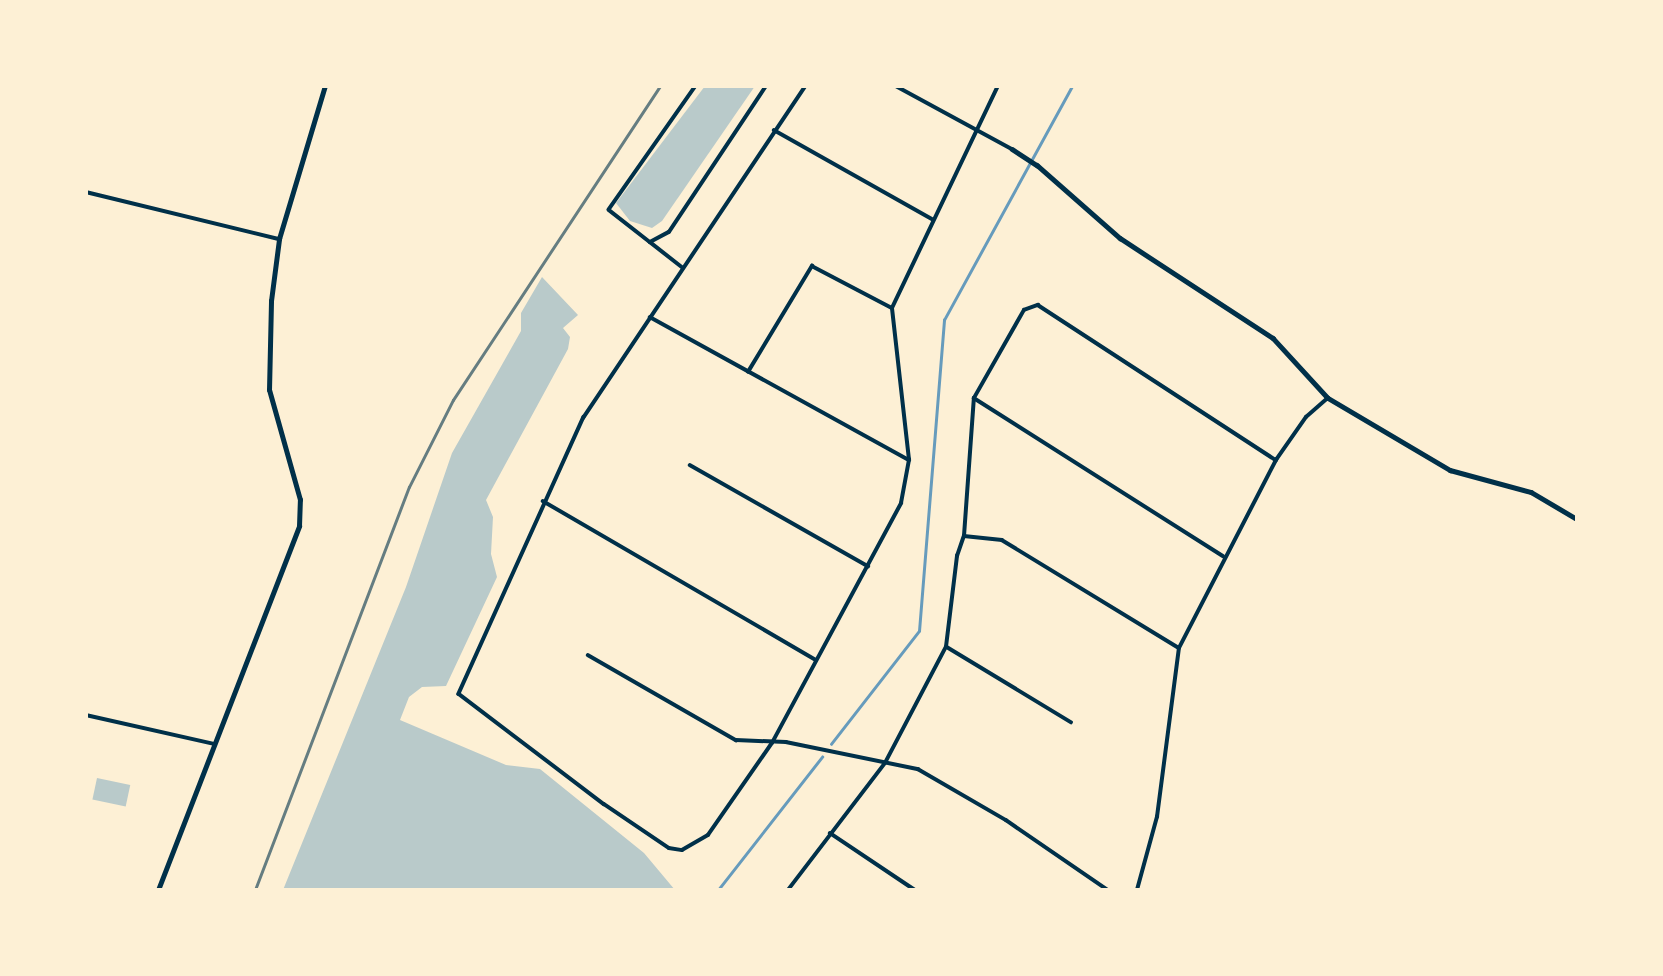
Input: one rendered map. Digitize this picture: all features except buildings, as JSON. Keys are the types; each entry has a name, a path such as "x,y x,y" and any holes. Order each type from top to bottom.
{"street":[{"path":"158,890 299,526 300,500 269,390 271,301 279,239 325,86"},
{"path":"682,267 609,210 696,86"},
{"path":"650,242 669,232 766,86"},
{"path":"806,86 682,267 584,417 459,694 604,804 669,848 682,850 708,835 772,743 901,503 909,460 892,308 932,219 998,86"},
{"path":"896,86 1037,165 1120,238 1273,338 1328,398 1450,470 1531,492 1577,519"},
{"path":"774,130 932,219"},
{"path":"86,192 279,239"},
{"path":"748,372 812,266 892,308"},
{"path":"788,890 829,832 885,763 946,647 957,556 964,536 974,398 1024,310 1038,305 1276,460"},
{"path":"650,317 909,460"},
{"path":"974,398 1223,556"},
{"path":"1137,890 1157,817 1179,648 1223,556 1276,460 1306,417 1328,398"},
{"path":"690,465 868,566"},
{"path":"544,501 815,659"},
{"path":"964,536 1002,540 1179,648"},
{"path":"946,647 1070,722"},
{"path":"588,655 736,740 786,742 918,769 1006,820 1108,890"},
{"path":"86,715 215,744"},
{"path":"829,832 915,890"}],"shaded area":[{"path":"705,86 755,86 662,221 652,228 630,221 616,203"},
{"path":"542,277 578,315 563,328 570,337 568,349 486,500 493,517 491,554 497,577 446,686 422,687 409,697 400,720 506,765 540,769 644,853 675,890 283,890 406,587 452,453 521,331 521,313"},
{"path":"97,778 130,785 126,807 92,800"}],"waterway":[{"path":"831,744 919,631 944,320 1072,86"},
{"path":"718,890 822,757"}],"railway":[{"path":"255,890 409,487 453,400 660,86"}]}
